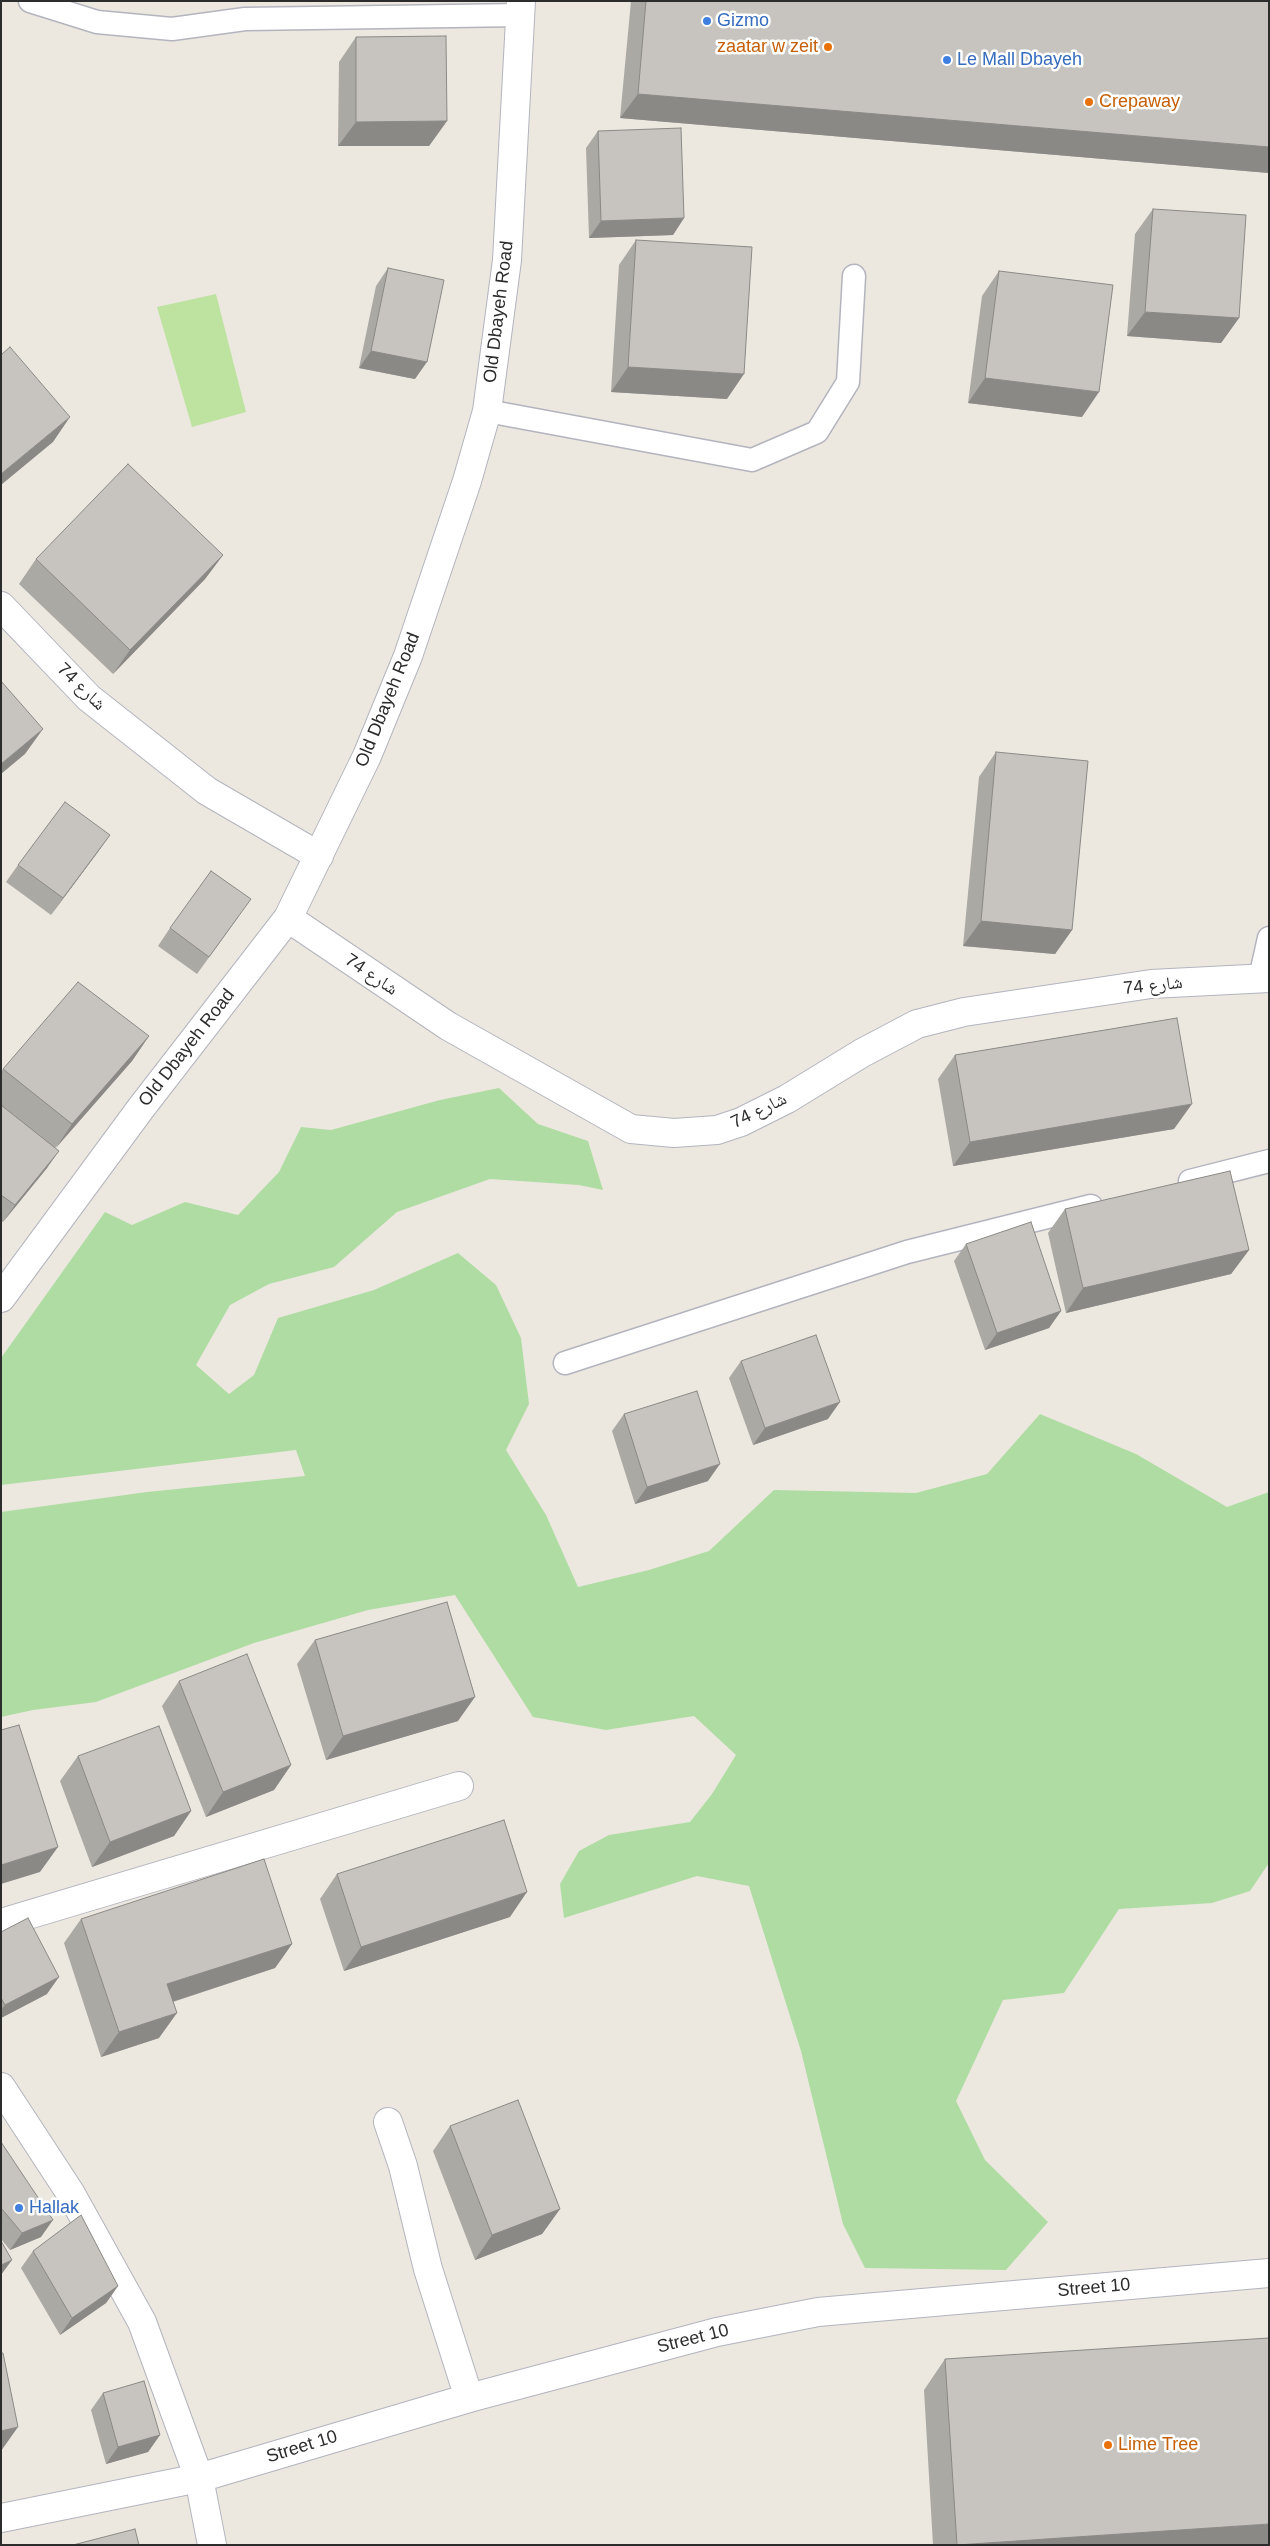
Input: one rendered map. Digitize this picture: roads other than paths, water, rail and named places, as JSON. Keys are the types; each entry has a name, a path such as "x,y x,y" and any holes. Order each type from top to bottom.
{"street":[{"name":"Old Dbayeh Road","path":"1,1298 141,1108 288,918 367,756 408,656 467,481 487,411 507,260 521,8"},
{"name":"شارع 74","path":"1,606 89,698 200,786 319,856"},
{"name":"شارع 74","path":"288,918 448,1026 631,1129 674,1133 717,1130 741,1122 787,1099 862,1053 916,1024 964,1012 1151,984 1264,978"},
{"path":"1,1923 459,1786"},
{"path":"1,2087 71,2194 142,2322 199,2478 212,2545"},
{"path":"388,2122 403,2166 428,2269 468,2398"},
{"name":"Street 10","path":"1,2518 199,2478 468,2398 717,2332 818,2312 1269,2273"}],"lane":[{"path":"30,1 97,22 172,28 245,20 521,8"},
{"path":"487,411 752,460 817,432 848,382 854,276"},
{"path":"1264,978 1269,938"},
{"path":"1172,1185 1269,1161"},
{"path":"565,1363 907,1252 1115,1199"}],"place":[{"name":"Gizmo","path":"707,21"},
{"name":"zaatar w zeit","path":"828,47"},
{"name":"Le Mall Dbayeh","path":"947,60"},
{"name":"Crepaway","path":"1089,102"},
{"name":"Hallak","path":"19,2208"},
{"name":"Lime Tree","path":"1108,2445"}]}
